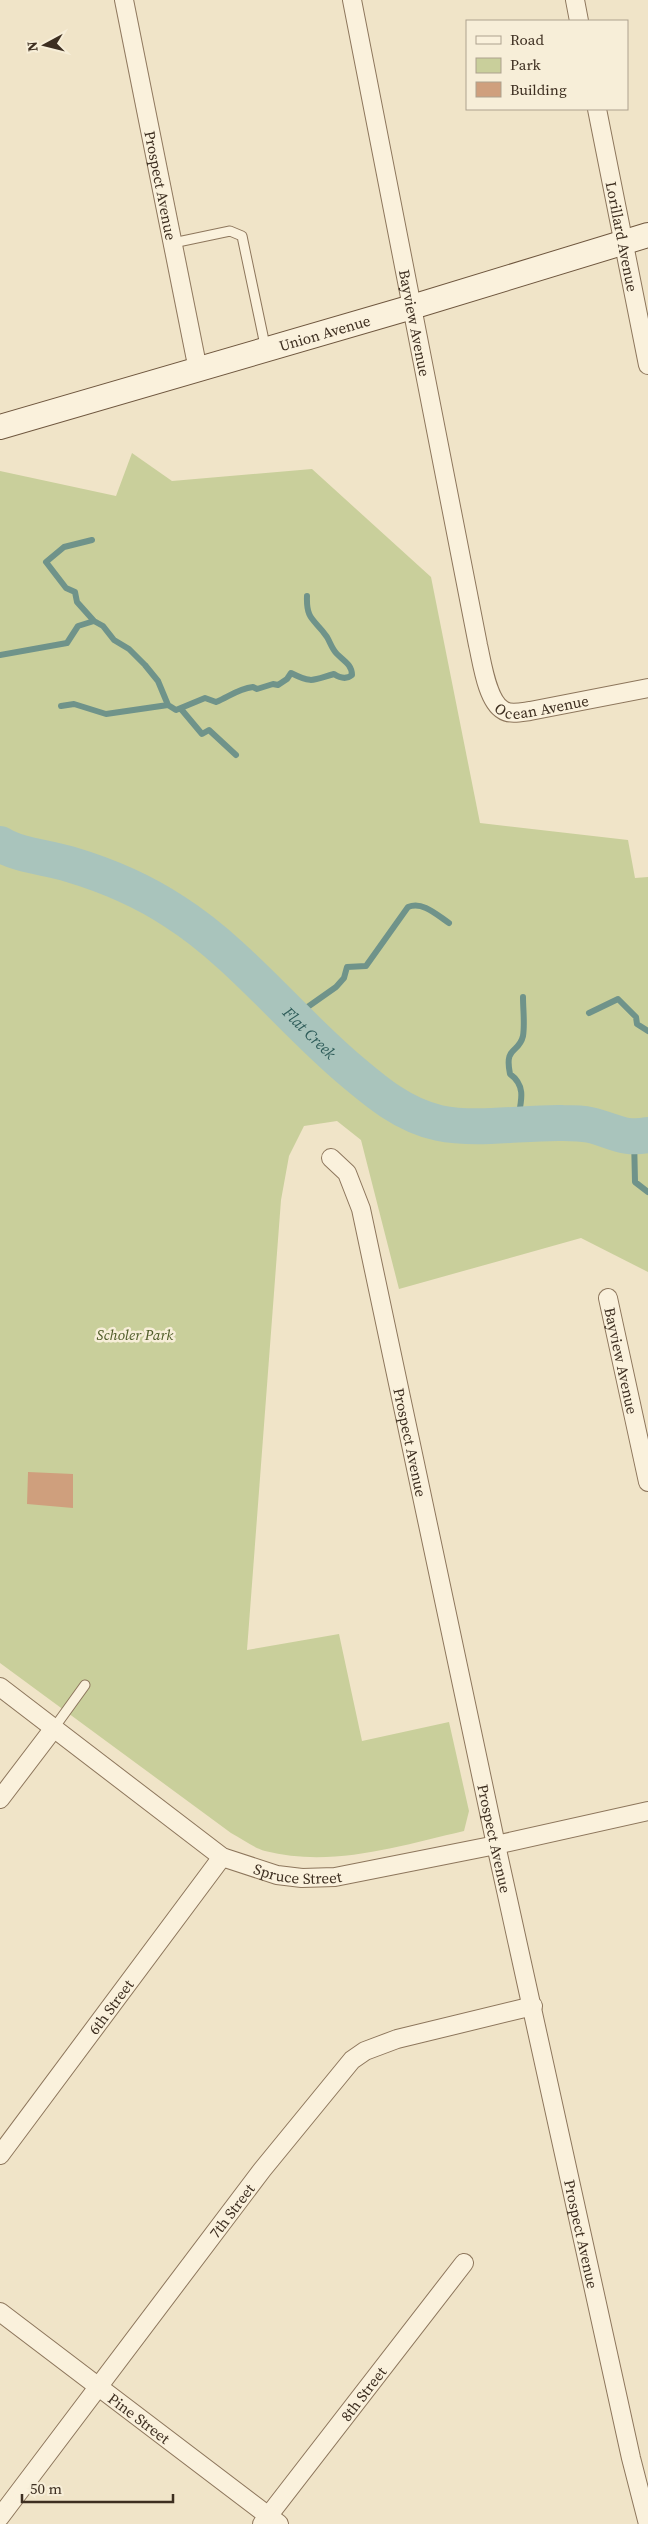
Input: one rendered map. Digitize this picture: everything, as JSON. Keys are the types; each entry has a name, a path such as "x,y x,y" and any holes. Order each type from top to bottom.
{"street":[{"name":"Prospect Avenue","path":"124,0 198,370"},
{"name":"Bayview Avenue","path":"352,0 478,645"},
{"path":"575,0 579,20"},
{"name":"Lorillard Avenue","path":"597,110 648,365"},
{"name":"Union Avenue","path":"0,427 412,307 648,235"},
{"name":"Ocean Avenue","path":"478,645 494,700 502,710 511,712 530,711 648,688"},
{"name":"Prospect Avenue","path":"331,1158 347,1173 361,1209 496,1844 631,2458 648,2524"},
{"name":"Bayview Avenue","path":"608,1298 648,1482"},
{"name":"Spruce Street","path":"0,1687 222,1857 277,1875 302,1878 335,1877 648,1811"},
{"path":"0,1799 54,1728"},
{"name":"6th Street","path":"0,2155 222,1857"},
{"name":"7th Street","path":"0,2517 97,2386 262,2170 352,2060 365,2051 397,2039 533,2006"},
{"name":"8th Street","path":"270,2521 464,2262"},
{"name":"Pine Street","path":"0,2312 270,2521"}],"lane":[{"path":"173,243 230,231 242,236 266,350"},
{"path":"54,1728 85,1685"}],"green space":[{"name":"Scholer Park","path":"132,453 172,481 312,469 431,577 480,823 628,840 635,878 648,877 648,1272 581,1238 399,1289 361,1140 337,1121 304,1126 289,1156 281,1200 247,1650 339,1634 362,1741 449,1722 469,1811 464,1831 365,1853 315,1857 290,1856 265,1851 252,1846 231,1833 0,1663 0,471 116,496"}],"building":[{"path":"28,1472 73,1474 73,1508 27,1504"}],"waterway":[{"path":"92,540 64,547 46,562 66,588 75,592 77,602 94,621"},
{"path":"0,655 67,643 78,626 94,621 103,626 114,640 129,649 145,665 158,681 168,705 176,710 205,698 216,702 248,688 253,687 257,689 273,684 278,685 287,679 291,673 309,680 334,674 343,678 350,677 352,672 349,666 335,652 323,631 312,619 308,610 307,596"},
{"path":"61,706 74,704 106,714 168,705"},
{"path":"181,709 202,734 209,730 236,755"},
{"name":"Flat Creek","path":"0,844 25,854 69,864 110,878 137,890 175,912 221,947 349,1069 391,1102 414,1114 439,1123 454,1125 485,1126 576,1123 625,1135 648,1135"},
{"path":"292,1018 336,987 344,978 347,967 366,966 408,907 424,907 449,923"},
{"path":"517,1124 521,1103 521,1090 516,1079 510,1074 509,1058 510,1054 521,1042 523,1036 523,997"},
{"path":"589,1013 618,999 636,1017 637,1024 648,1031"},
{"path":"634,1137 635,1182 648,1192"}]}
